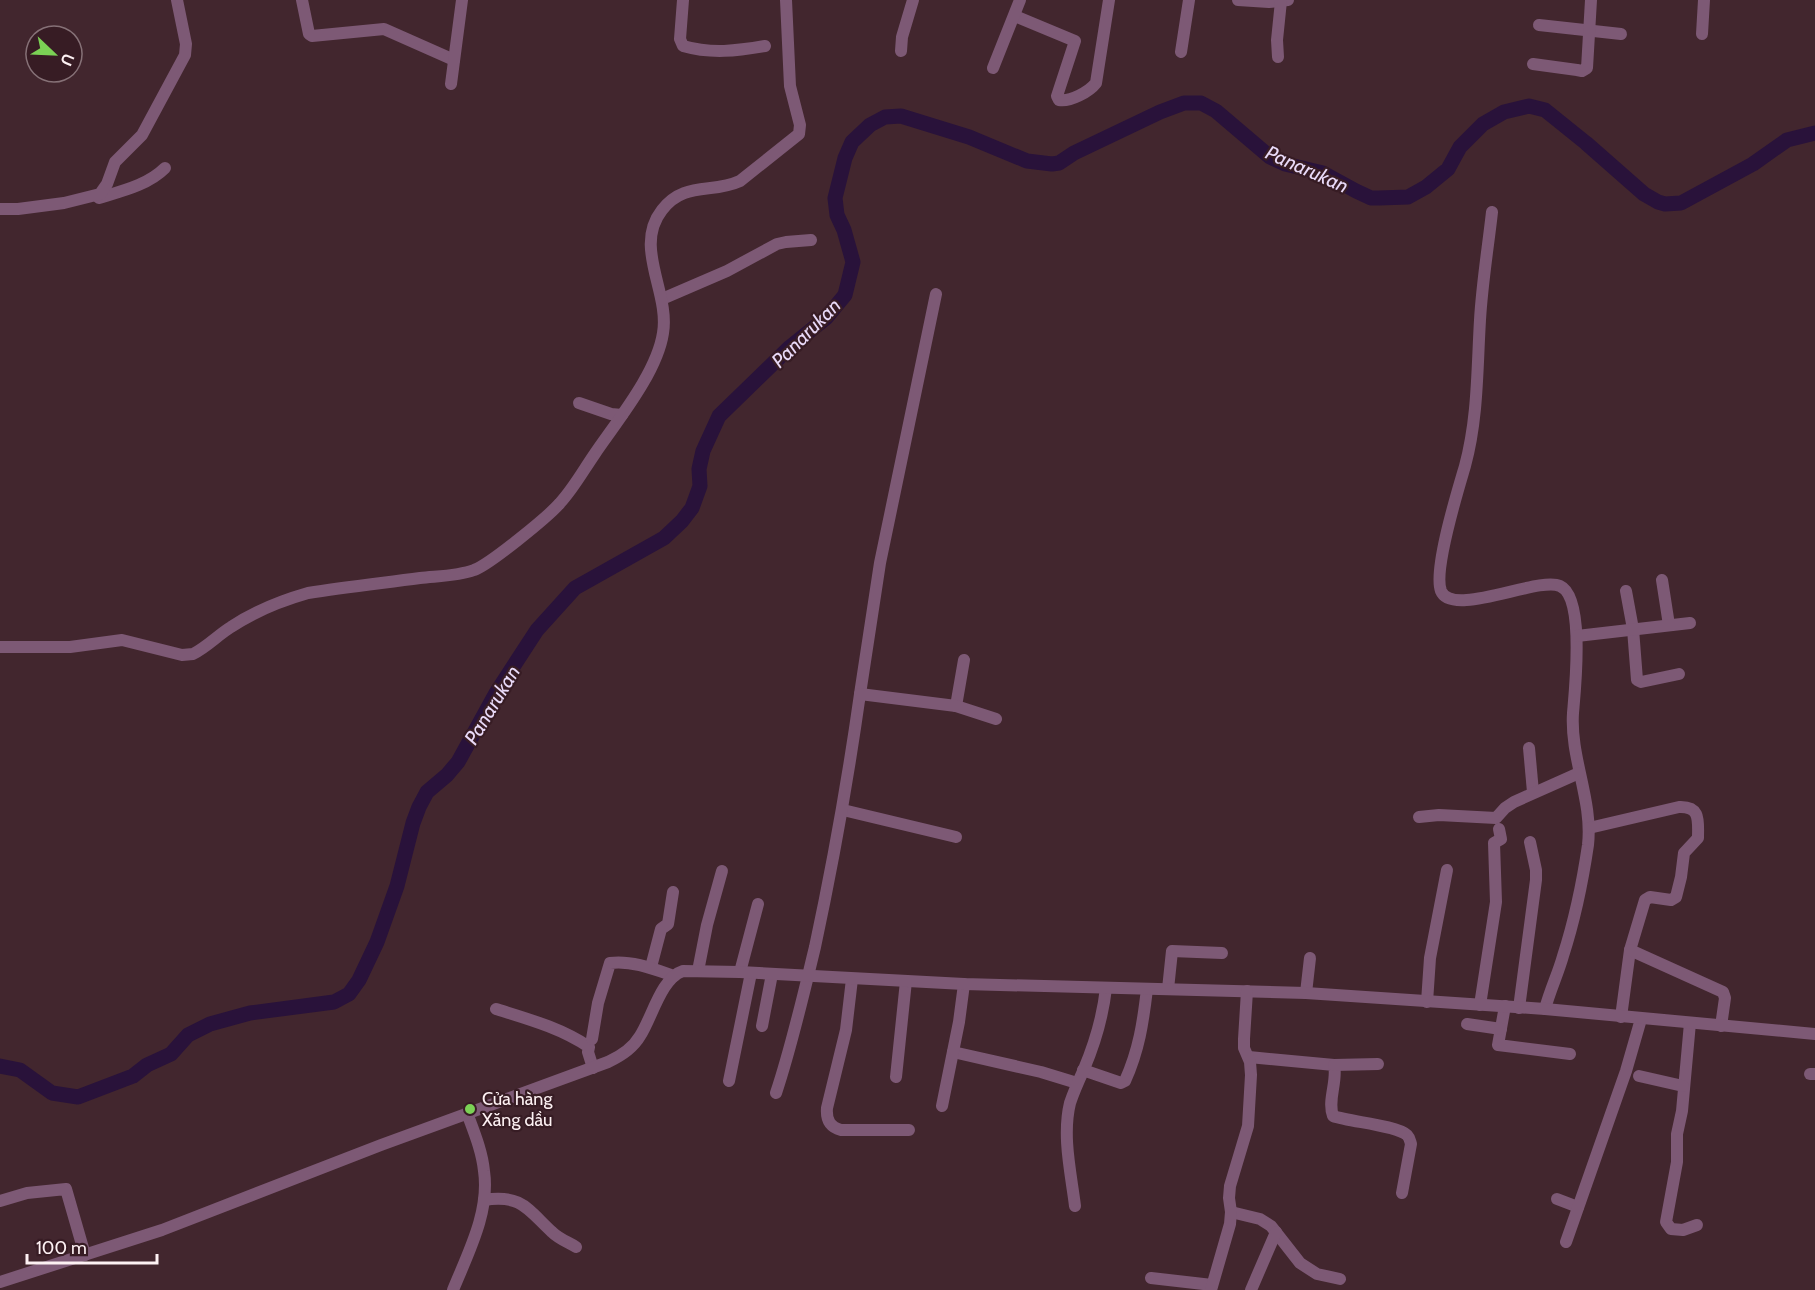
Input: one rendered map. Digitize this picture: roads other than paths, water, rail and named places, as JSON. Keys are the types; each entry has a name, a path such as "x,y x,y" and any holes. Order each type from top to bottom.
{"street":[{"path":"0,209 64,203 98,195 106,187 115,162 142,135 185,55 186,44 177,0"},
{"path":"302,0 307,29 312,36 384,29 454,60"},
{"path":"451,84 462,0"},
{"path":"683,0 680,39 683,46 724,51 765,46"},
{"path":"0,647 70,647 122,640 182,655 198,652 249,615 279,601 319,591 477,568 560,503 622,415 650,370 658,350 664,325 662,299 652,258 650,237 652,224 668,202 684,192 740,181 796,138 800,132 790,86 786,0"},
{"path":"901,51 902,37 913,0"},
{"path":"993,68 1020,0"},
{"path":"1015,15 1075,40 1057,96 1059,100 1066,100 1094,87 1096,83 1109,0"},
{"path":"1181,52 1190,0"},
{"path":"1238,0 1289,0"},
{"path":"1533,64 1585,70 1588,65 1591,30 1591,0"},
{"path":"1702,34 1704,0"},
{"path":"1278,57 1277,40 1281,1"},
{"path":"1539,26 1621,34"},
{"path":"98,195 99,198 141,184 152,179 165,168"},
{"path":"1492,212 1480,319 1475,421 1447,530 1440,588 1446,597 1464,600 1556,584 1569,594 1577,636 1573,717 1579,773 1588,808 1589,828 1573,922 1545,1009"},
{"path":"662,299 727,271 777,244 811,240"},
{"path":"776,1093 797,1024 843,810 880,563 936,294"},
{"path":"579,403 611,414 622,415"},
{"path":"1662,580 1669,625"},
{"path":"1626,591 1639,681 1679,675"},
{"path":"1577,636 1690,623"},
{"path":"956,706 964,660"},
{"path":"860,694 956,706 996,719"},
{"path":"1529,748 1533,792"},
{"path":"1419,818 1439,815 1496,818 1505,808 1533,792 1579,773"},
{"path":"1589,828 1679,807 1692,808 1696,811 1698,838 1684,853 1677,895 1671,900 1646,898 1630,950 1621,1017"},
{"path":"843,810 956,837"},
{"path":"1480,1005 1495,910 1494,843 1501,839 1499,829"},
{"path":"1519,1008 1536,880 1530,842"},
{"path":"1427,1002 1430,958 1447,870"},
{"path":"698,971 707,925 722,871"},
{"path":"651,968 661,929 668,924 673,892"},
{"path":"729,1081 758,904"},
{"path":"1630,950 1720,990 1725,998 1721,1026"},
{"path":"1168,988 1172,951 1222,953"},
{"path":"1306,993 1310,958"},
{"path":"592,1039 598,1003 610,963 651,968 674,976"},
{"path":"0,1282 180,1223 617,1058 635,1043 665,988 680,972 772,974 964,984 1306,993 1545,1009 1815,1034"},
{"path":"762,1026 772,974"},
{"path":"852,979 846,1030 827,1108 828,1121 832,1127 841,1130 909,1130"},
{"path":"897,1077 906,981"},
{"path":"942,1106 964,984"},
{"path":"1075,1206 1067,1132 1069,1110 1103,1013 1106,988"},
{"path":"1083,1070 1121,1083 1125,1081 1142,1035 1147,989"},
{"path":"1151,1278 1211,1287 1230,1224 1231,1212 1228,1197 1230,1186 1248,1126 1251,1075 1249,1057 1244,1048 1246,992"},
{"path":"1505,1006 1498,1045 1570,1054"},
{"path":"496,1009 554,1028 582,1042 589,1047 588,1052 593,1068"},
{"path":"1566,1242 1626,1071 1641,1018"},
{"path":"1690,1023 1682,1111 1677,1134 1677,1162 1666,1222 1671,1229 1683,1230 1697,1225"},
{"path":"1467,1024 1501,1029"},
{"path":"953,1052 1041,1072 1077,1083"},
{"path":"1249,1057 1334,1065 1378,1064"},
{"path":"1334,1065 1336,1071 1331,1108 1333,1116 1389,1129 1406,1134 1410,1138 1411,1144 1402,1193"},
{"path":"1639,1076 1683,1086"},
{"path":"453,1290 476,1232 484,1200 483,1162 467,1113"},
{"path":"0,1201 27,1193 66,1190 85,1255"},
{"path":"484,1200 503,1198 530,1209 553,1233 576,1247"},
{"path":"1557,1199 1578,1207"},
{"path":"1231,1212 1260,1219 1271,1226 1300,1263 1317,1274 1340,1279"},
{"path":"1251,1290 1276,1232"}],"waterway":[{"name":"Panarukan","path":"0,1066 20,1070 52,1093 78,1097 133,1076 147,1065 171,1054 188,1035 210,1024 250,1013 334,1002 349,994 359,980 377,942 397,886 419,807 427,792 458,762 496,693 537,630 575,588 664,538 682,521 692,508 700,486 699,469 703,451 719,416 790,347 826,318 845,295 853,262 837,215 835,198 845,158 852,142 870,125 885,117 901,116 969,137 1027,161 1052,164 1059,163 1074,153 1160,112 1184,103 1201,103 1216,111 1270,157 1285,164 1323,173 1371,198 1379,198 1408,197 1426,187 1448,169 1460,147 1483,124 1504,112 1529,106 1545,110 1644,194 1665,204 1681,203 1753,164 1787,140 1815,133"}],"place":[{"name":"Cửa hàng Xăng dầu","path":"470,1109"}]}
